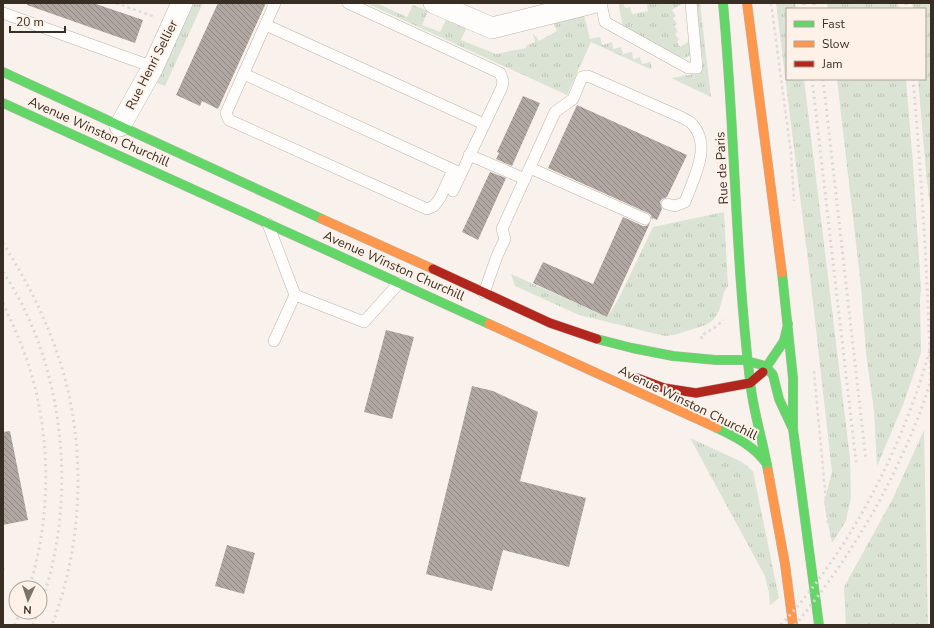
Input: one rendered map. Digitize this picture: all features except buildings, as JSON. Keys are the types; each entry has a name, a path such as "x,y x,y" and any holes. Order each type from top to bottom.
{"main road":[{"name":"Rue de Paris","path":"723,3 729,68 741,286 750,383 767,464 785,564 793,625"},
{"path":"747,3 788,324 793,378 793,429 819,625"},
{"name":"Avenue Winston Churchill","path":"3,72 484,293 577,334 611,343 682,357 748,361 760,364 766,368"},
{"name":"Avenue Winston Churchill","path":"3,103 522,339 741,441 754,448 767,464"},
{"path":"626,374 664,388 690,393 722,389 750,383 762,374 784,341 788,324"},
{"path":"522,339 596,363"},
{"path":"766,368 774,378 779,397 793,429"}],"street":[{"path":"434,3 492,28 592,3"},
{"name":"Rue Henri Sellier","path":"120,126 153,67 179,9"}],"lane":[{"path":"275,3 226,113 229,120 427,209 434,206 469,154 502,87 503,81 500,73 348,3"},
{"path":"601,3 605,22 688,68 697,68 691,3"},
{"path":"3,13 153,67"},
{"path":"266,25 484,124"},
{"path":"244,74 457,172"},
{"path":"484,293 497,256 505,239 502,229 524,179 555,112 573,99 582,77 588,76 683,118 693,125 701,141 701,156 684,202 675,206 667,204"},
{"path":"469,154 524,179"},
{"path":"530,168 644,218"},
{"path":"453,191 457,172"},
{"path":"268,223 295,295 274,341"},
{"path":"295,295 364,322 399,283"}],"path":[{"path":"116,3 179,9"},
{"path":"703,345 701,336 717,326 726,317"}],"green space":[{"path":"194,3 203,3 165,86 157,83"},
{"path":"366,3 376,3 407,17 413,5 428,11 422,25 440,32 446,20 467,27 461,40 496,54 526,48 527,45 535,42 533,33 539,41 557,31 551,17 597,8 598,12 584,15 590,39 600,37 602,45 612,42 613,49 621,47 623,54 632,52 633,59 640,57 642,64 650,62 652,68 650,69 591,42 567,95"},
{"path":"623,3 625,8 630,7 632,14 648,11 647,5 652,3 683,3 672,10 676,16 673,18 677,24 674,26 678,31 675,34 679,39 677,42 680,47 691,40 691,54 686,58 680,57 625,29 619,7 619,4"},
{"path":"695,3 700,3 711,97 671,78 694,74 701,70 703,62"},
{"path":"776,3 795,3 796,8 786,8 786,80 804,80 850,458 851,497 846,521 832,543 824,502 832,472 811,285"},
{"path":"827,3 898,3 899,8 828,8"},
{"path":"912,3 931,3 931,214 918,80 926,80 926,8 913,8"},
{"path":"837,80 906,80 921,289 921,353 903,405 877,466 874,411 866,353 861,287"},
{"path":"724,212 728,286 724,292 719,311 713,320 706,325 674,335 665,336 579,315 515,286 511,274 607,317 618,300 653,227"},
{"path":"924,430 928,625 846,625 844,587 892,500"},
{"path":"690,438 742,462 753,471 779,598 770,605 765,576"}],"railway":[{"path":"804,3 804,8"},
{"path":"814,3 815,8"},
{"path":"906,3 906,8"},
{"path":"812,80 856,462"},
{"path":"823,80 866,461"},
{"path":"913,80 924,234 931,389"},
{"path":"3,243 22,274 53,340 64,375 76,437 78,501 75,533 70,564 52,625"},
{"path":"3,272 24,308 40,348 52,390 59,434 62,478 59,522 52,565 48,580"},
{"path":"3,303 28,363 36,390 44,446 46,475 45,504 37,561 31,580"},
{"path":"781,625 807,595 830,563 852,530 872,494 906,421 931,346"},
{"path":"795,625 837,570 874,511 905,449 930,384"},
{"path":"3,570 4,566"},
{"path":"15,625 17,620"},
{"path":"33,625 35,620"}],"traffic: fast":[{"path":"723,3 745,334 751,392 768,471"},
{"path":"3,72 322,219"},
{"path":"3,103 489,324"},
{"path":"782,273 793,378 793,429 819,625"},
{"path":"763,372 784,341 788,324"},
{"path":"597,339 673,356 716,360 743,360 762,365 773,375 779,399 793,429"},
{"path":"717,428 750,447 767,464"}],"traffic: slow":[{"path":"747,3 782,273"},
{"path":"322,219 433,269"},
{"path":"489,324 717,428"},
{"path":"768,471 785,564 793,625"}],"traffic: jam":[{"path":"433,269 550,323 597,339"},
{"path":"637,378 664,388 696,393 750,383 763,372"}]}
